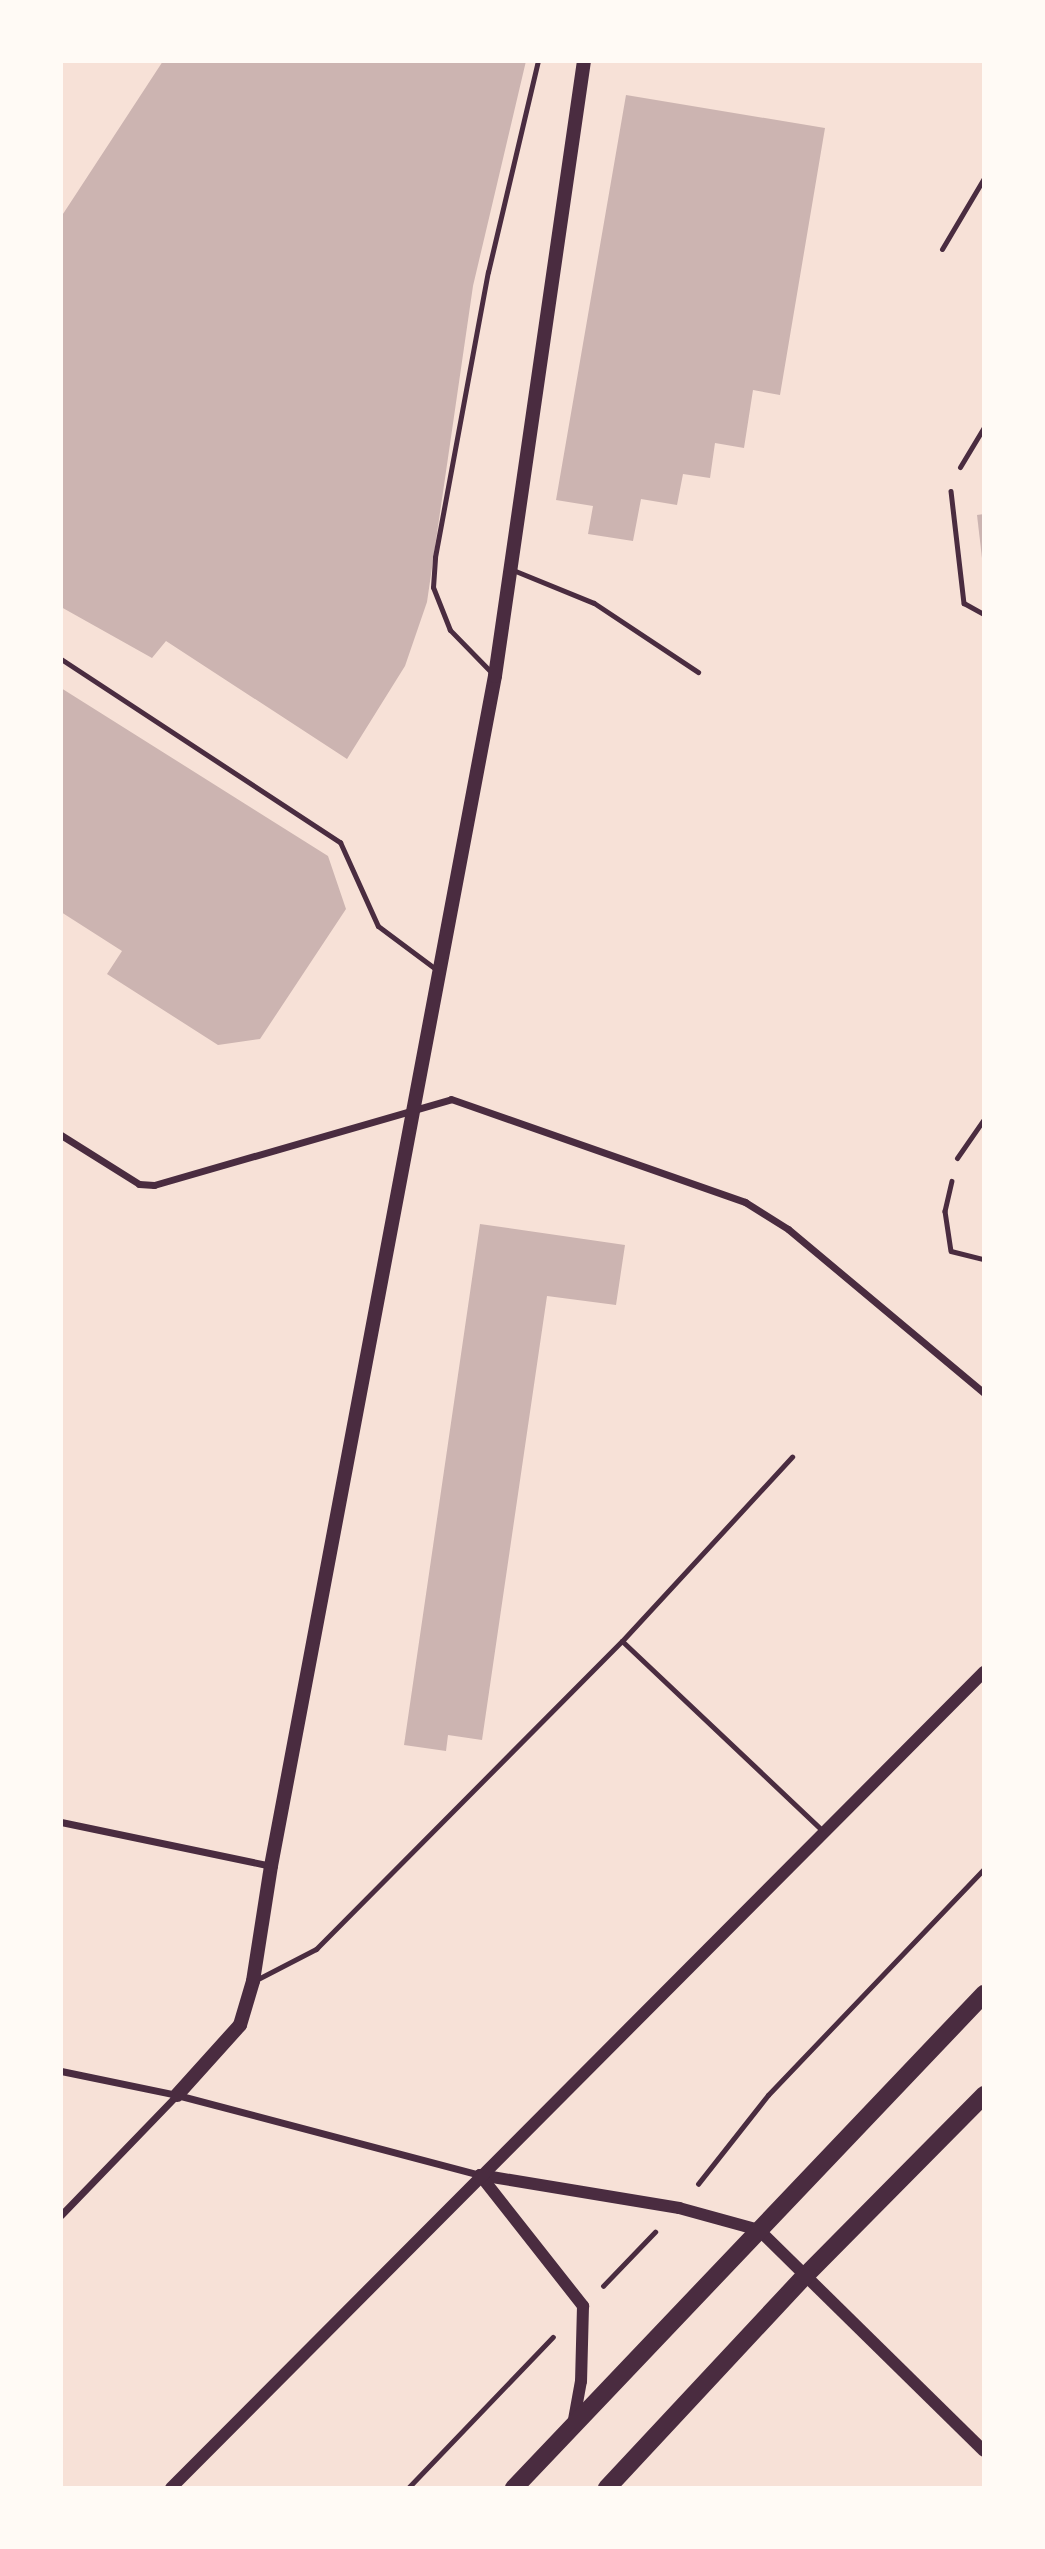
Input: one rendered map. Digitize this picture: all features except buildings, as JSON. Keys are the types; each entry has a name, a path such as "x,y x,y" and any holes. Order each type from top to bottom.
{"main road":[{"path":"177,2095 240,2025 253,1981 271,1866 437,970 495,676 584,61"},
{"path":"514,2488 572,2431 984,1994"},
{"path":"607,2488 805,2276 984,2095"}],"street":[{"path":"61,1135 139,1184 154,1185 413,1107 451,1099 746,1202 788,1229 984,1393"},
{"path":"171,2488 984,1672"},
{"path":"61,1822 271,1866"},
{"path":"61,2071 177,2095 480,2175 679,2208 759,2230 984,2451"},
{"path":"61,2215 177,2095"},
{"path":"480,2175 583,2306 581,2381 572,2431"}],"lane":[{"path":"495,676 450,630 433,587 435,557 488,272 538,61"},
{"path":"942,249 984,178"},
{"path":"960,467 984,427"},
{"path":"510,569 594,603 698,671"},
{"path":"61,659 340,842 378,926 437,970"},
{"path":"957,1158 984,1119"},
{"path":"253,1981 316,1949 622,1641 792,1457"},
{"path":"622,1641 823,1832"}],"path":[{"path":"960,467 950,487 964,603 984,614"},
{"path":"957,1158 946,1211 951,1251 984,1259"},
{"path":"408,2488 679,2208 768,2095 984,1869"}]}
